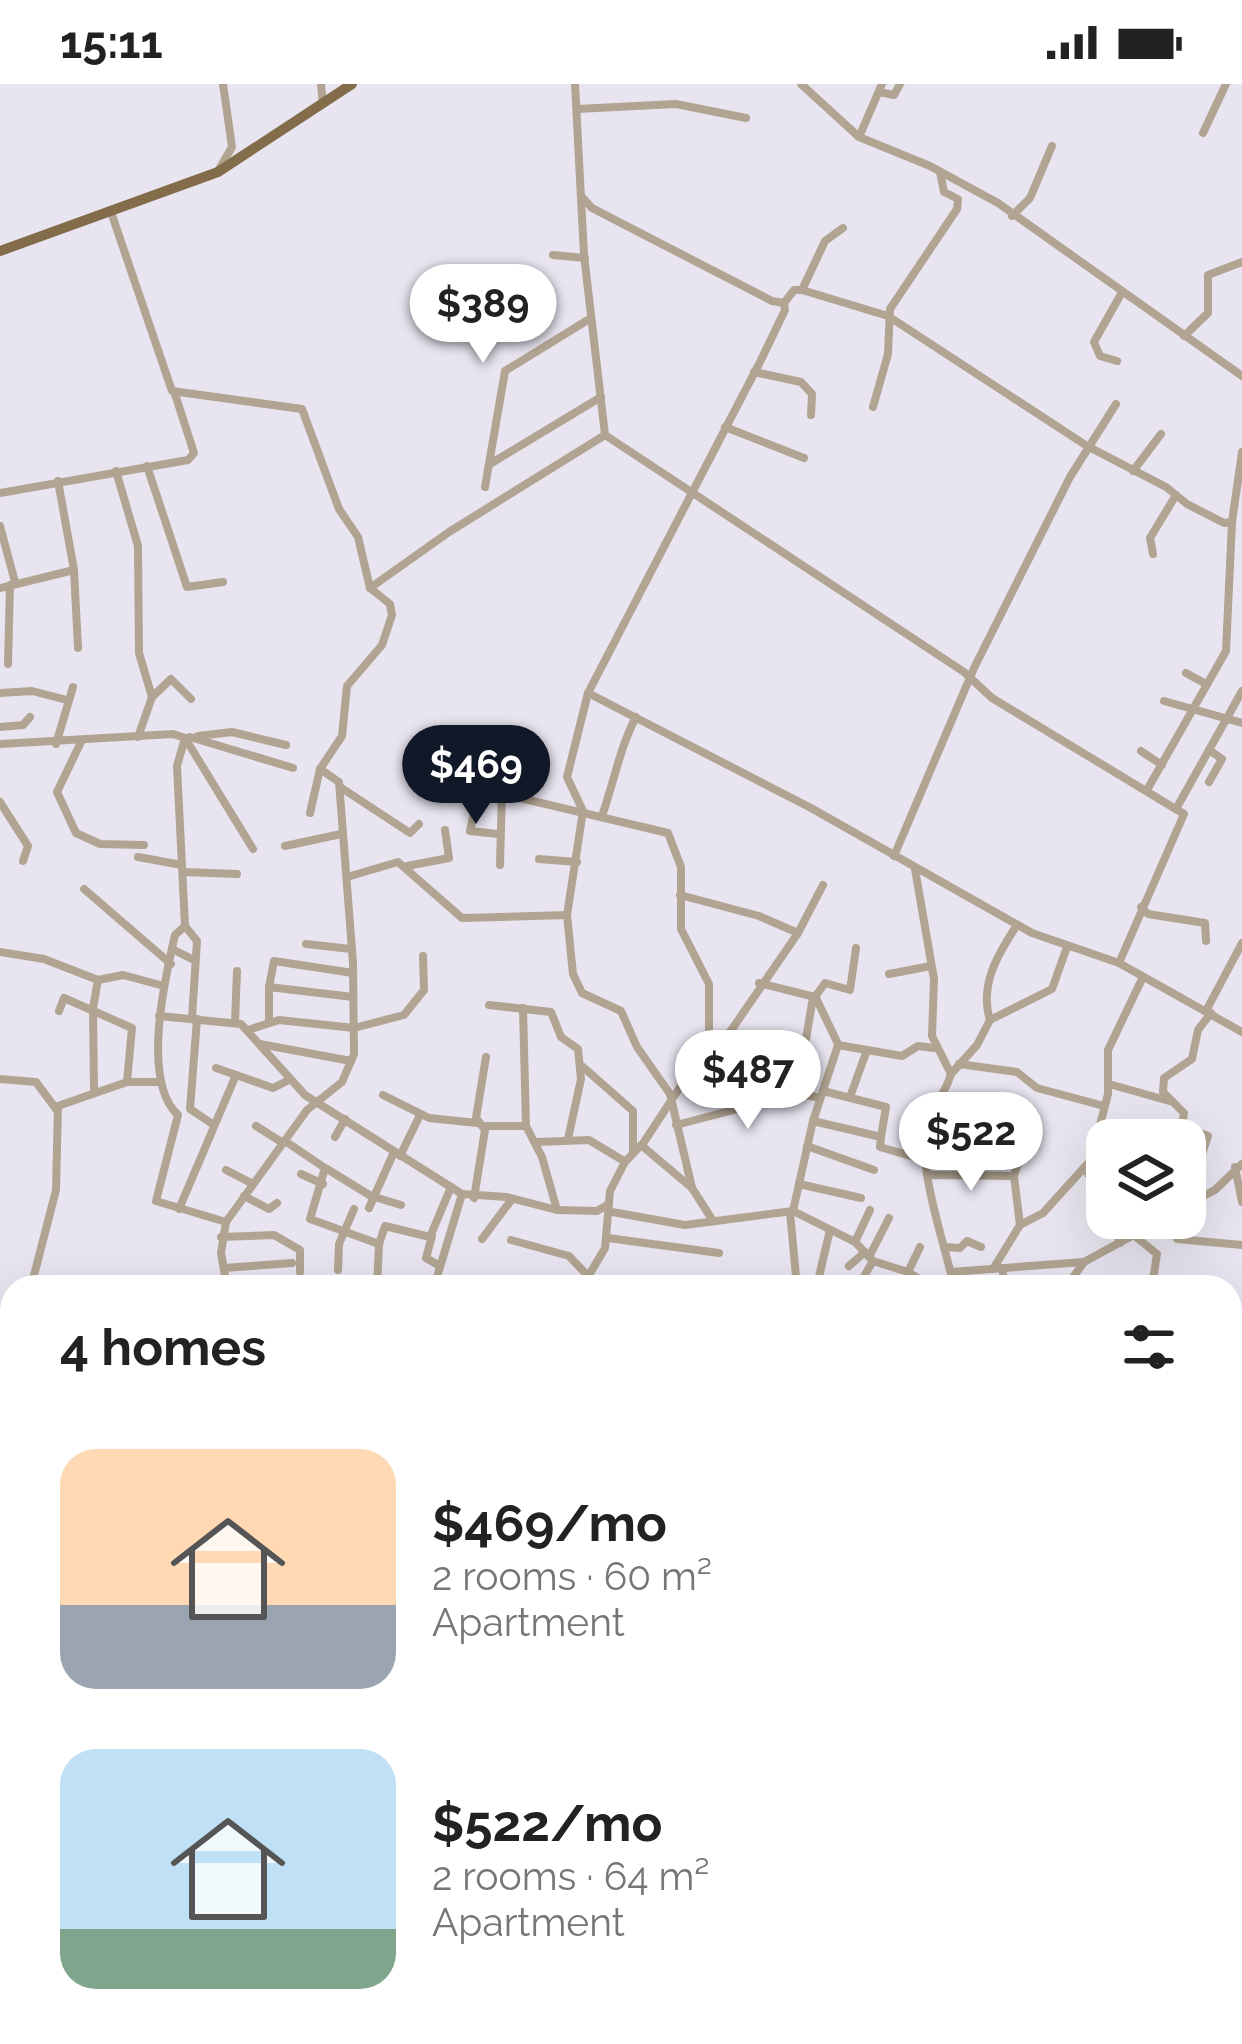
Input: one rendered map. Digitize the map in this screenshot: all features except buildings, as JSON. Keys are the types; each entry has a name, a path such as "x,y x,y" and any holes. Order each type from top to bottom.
{"main road":[{"path":"0,251 218,172 352,84"}],"street":[{"path":"218,172 232,147 223,84"},
{"path":"321,84 323,104"},
{"path":"575,84 585,259 604,435"},
{"path":"801,84 859,137 940,171 1012,215 1242,376"},
{"path":"859,137 881,88 894,95 900,84"},
{"path":"1203,133 1226,84"},
{"path":"577,109 676,104 746,118"},
{"path":"1012,215 1030,198 1052,146"},
{"path":"873,407 888,354 888,316 933,238 957,209 958,199 944,192 940,171"},
{"path":"580,195 592,208 784,303"},
{"path":"0,493 188,460 194,453 112,214"},
{"path":"802,290 825,241 843,228"},
{"path":"553,255 585,259"},
{"path":"1184,336 1208,313 1208,275 1242,262"},
{"path":"713,1221 692,1188 670,1104 621,1011 578,988 567,915 583,811 567,783 588,693 693,494 785,310 784,303 794,290 802,290 888,316 1087,446 1224,523 1232,522"},
{"path":"1117,361 1100,356 1094,341 1121,294"},
{"path":"485,487 505,371 591,318"},
{"path":"754,372 801,382 812,394 812,415"},
{"path":"175,394 302,409 339,509 358,537 370,589 390,604 392,615 382,645 347,686 342,736 320,769 310,813"},
{"path":"490,464 601,397"},
{"path":"894,856 970,678 1087,446 1116,404"},
{"path":"724,427 804,458"},
{"path":"1133,471 1161,434"},
{"path":"370,589 449,532 604,435"},
{"path":"604,435 970,678 992,698 1184,814 1119,963"},
{"path":"1147,790 1226,651 1232,522 1240,496 1242,452"},
{"path":"147,466 187,586 223,582"},
{"path":"116,471 138,546 139,652 152,697"},
{"path":"58,481 74,570 78,648"},
{"path":"1154,554 1150,538 1176,496"},
{"path":"0,526 8,585 8,664"},
{"path":"8,585 74,570"},
{"path":"1226,651 1242,652"},
{"path":"1186,674 1206,684"},
{"path":"138,738 152,697 171,679 191,699"},
{"path":"56,744 73,687"},
{"path":"0,693 32,691 68,700"},
{"path":"1176,809 1242,691"},
{"path":"588,693 1017,925 1119,963 1242,1032"},
{"path":"1164,700 1242,723"},
{"path":"0,727 22,725 30,717"},
{"path":"602,816 622,760 623,740 636,717"},
{"path":"187,738 232,732 286,745"},
{"path":"0,745 172,734 293,768"},
{"path":"187,738 253,849"},
{"path":"187,738 177,766 185,926 197,938 190,1108 214,1125"},
{"path":"81,742 57,792 76,833 100,844 144,845"},
{"path":"1201,765 1211,777 1222,756 1209,750"},
{"path":"1142,752 1162,765"},
{"path":"485,766 470,831 498,834"},
{"path":"225,1275 221,1237 226,1222 315,1102 342,1082 352,1061 353,973 339,786 332,773 320,769"},
{"path":"444,780 479,784 660,830 674,839 682,935 701,960 709,984 714,1040 753,1105"},
{"path":"339,786 410,833 419,824"},
{"path":"500,865 502,791"},
{"path":"0,802 28,846 23,861"},
{"path":"405,866 449,858 445,830"},
{"path":"285,847 340,835"},
{"path":"138,857 237,874"},
{"path":"539,859 577,862"},
{"path":"346,877 393,862 405,866 462,918 567,915"},
{"path":"915,869 931,966 935,1048 951,1074"},
{"path":"589,1275 608,1238 610,1208 625,1162 714,1040 730,1032 759,983 798,933 823,885"},
{"path":"84,889 171,964"},
{"path":"680,895 759,916 798,933"},
{"path":"1141,907 1148,914 1205,923 1206,941"},
{"path":"990,1020 986,999 995,960 1017,925"},
{"path":"185,926 175,934 159,1016 160,1082 167,1106 178,1114 156,1201 226,1222"},
{"path":"306,944 351,949"},
{"path":"952,1275 933,1214 929,1120 951,1074 990,1020 1048,992 1066,947"},
{"path":"676,1125 753,1105 793,1102 814,997 825,982 850,990 856,948"},
{"path":"172,949 194,960"},
{"path":"1183,1119 1184,1113 1162,1092 1164,1078 1192,1059 1198,1030 1241,949"},
{"path":"0,952 44,959 98,980 115,974 164,986"},
{"path":"248,1030 301,1021 354,1028 406,1013 424,990 423,956"},
{"path":"269,1023 274,961 353,973"},
{"path":"889,974 931,966"},
{"path":"236,1022 237,971"},
{"path":"1020,1225 1043,1214 1085,1168 1104,1106 1108,1050 1142,979"},
{"path":"94,1092 93,1008 98,980"},
{"path":"759,983 814,997 838,1045 813,1121 792,1212 796,1275"},
{"path":"269,987 352,997"},
{"path":"58,1011 62,998 132,1028 127,1082"},
{"path":"489,1004 554,1013 559,1034 578,1049 582,1066 568,1139"},
{"path":"524,1008 526,1126 537,1142 557,1210"},
{"path":"159,1016 236,1022 248,1030 288,1081 315,1102 462,1194 512,1198 557,1210 610,1208 647,1222 792,1212 855,1242 869,1257 914,1275"},
{"path":"259,1044 352,1061"},
{"path":"838,1045 902,1056 918,1046 935,1048"},
{"path":"850,1096 867,1050"},
{"path":"474,1198 486,1058"},
{"path":"959,1064 1017,1072 1037,1088 1104,1106"},
{"path":"582,1066 633,1111 637,1149 692,1188"},
{"path":"216,1068 273,1088 288,1081"},
{"path":"179,1209 236,1075"},
{"path":"0,1079 36,1082 56,1109 56,1190 34,1275"},
{"path":"56,1109 127,1082 160,1082"},
{"path":"1108,1084 1173,1102"},
{"path":"797,1093 850,1096 886,1107 880,1147 928,1161"},
{"path":"383,1095 420,1114 480,1125 526,1126"},
{"path":"929,1120 984,1131 995,1104"},
{"path":"369,1208 371,1196 420,1114"},
{"path":"335,1137 345,1119"},
{"path":"813,1121 881,1137"},
{"path":"256,1126 371,1196 401,1205"},
{"path":"998,1269 1020,1225 1014,1176 1028,1130"},
{"path":"537,1142 593,1141 625,1162"},
{"path":"807,1146 874,1170"},
{"path":"1206,1195 1238,1166"},
{"path":"1238,1166 1242,1202"},
{"path":"325,1168 310,1219 379,1244"},
{"path":"226,1171 254,1184"},
{"path":"301,1174 323,1184"},
{"path":"931,1174 1014,1176"},
{"path":"799,1184 861,1198"},
{"path":"440,1266 426,1258 451,1187"},
{"path":"437,1275 462,1194"},
{"path":"244,1196 269,1209 278,1203"},
{"path":"482,1239 512,1198"},
{"path":"338,1270 343,1232 354,1209"},
{"path":"855,1242 870,1210"},
{"path":"863,1275 889,1218"},
{"path":"378,1275 379,1244 389,1225 433,1235"},
{"path":"819,1275 830,1230"},
{"path":"221,1237 283,1239 300,1250 300,1272"},
{"path":"608,1238 719,1253"},
{"path":"1118,1239 1120,1243"},
{"path":"951,1272 1084,1262 1131,1239"},
{"path":"1138,1239 1157,1254 1154,1275"},
{"path":"1177,1239 1242,1245"},
{"path":"512,1240 569,1256 587,1275"},
{"path":"944,1247 960,1248 967,1241 981,1247"},
{"path":"908,1275 920,1247"},
{"path":"848,1266 869,1257"},
{"path":"1075,1275 1084,1262"},
{"path":"224,1268 292,1263"},
{"path":"998,1269 1001,1275"},
{"path":"0,2020 0,2033"}]}
